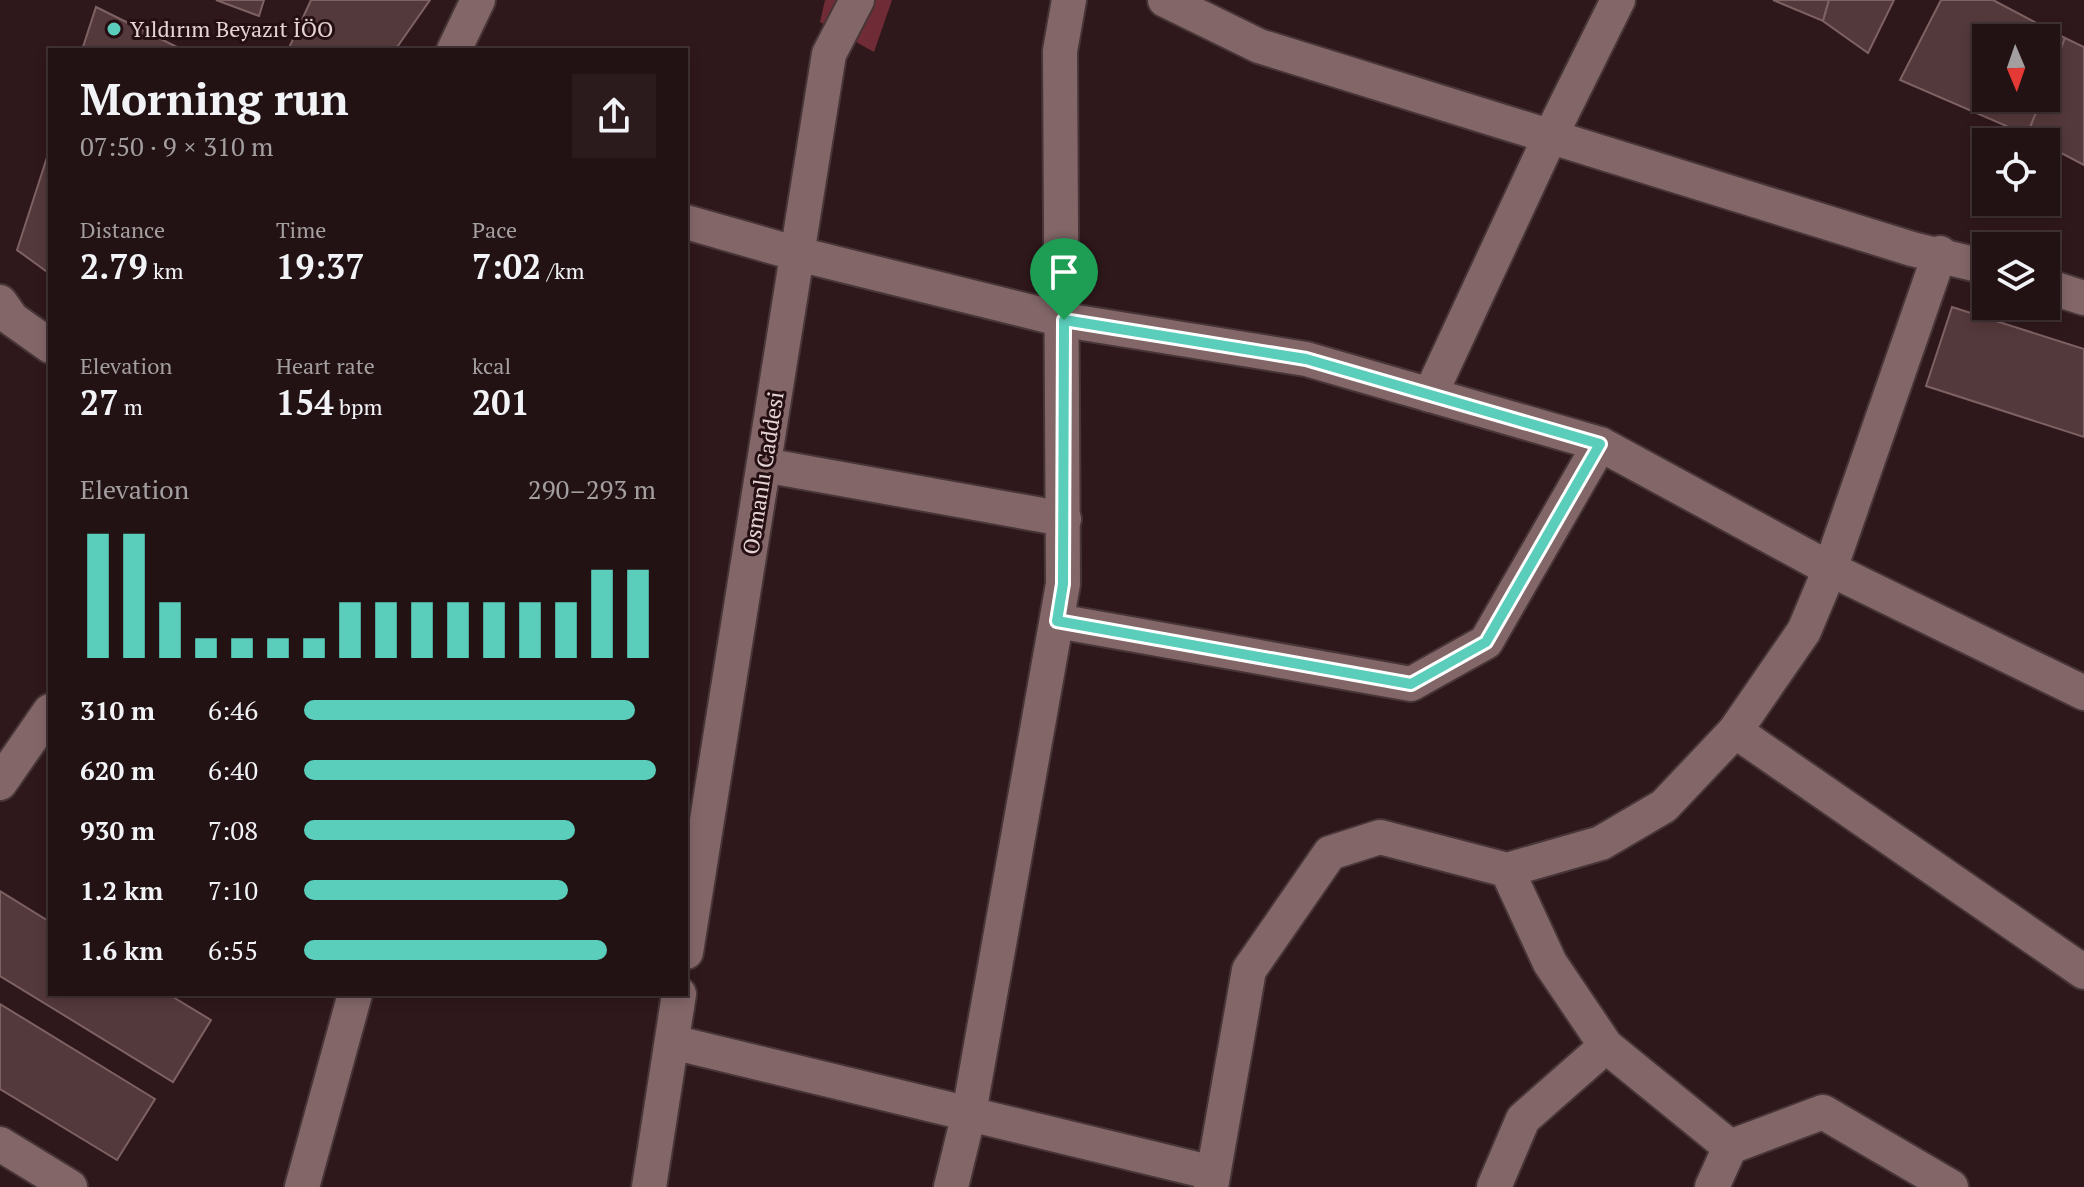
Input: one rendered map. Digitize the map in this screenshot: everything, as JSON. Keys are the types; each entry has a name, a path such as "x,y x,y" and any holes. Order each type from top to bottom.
{"street":[{"path":"455,48 478,0"},
{"name":"Osmanlı Caddesi","path":"688,940 829,54 857,0"},
{"path":"951,1187 969,1113 1063,584 1064,320 1060,51 1069,0"},
{"path":"1165,0 1259,46 1912,249 1972,263"},
{"path":"1430,395 1550,137 1618,0"},
{"path":"688,223 798,254 1064,320 1306,359 1600,444 1830,569 2084,693"},
{"path":"672,1042 969,1113 1212,1180 1249,970 1330,853 1380,837 1507,870 1601,843 1664,806 1735,731 1804,631 1830,569 1940,253"},
{"path":"2060,290 2084,298"},
{"path":"0,302 12,319 48,345"},
{"path":"1057,621 1411,684 1486,642 1600,444"},
{"path":"764,465 1064,519"},
{"path":"1,778 48,714"},
{"path":"1735,731 2084,972"},
{"path":"1507,870 1550,963 1606,1046 1730,1147"},
{"path":"302,1187 354,996"},
{"path":"649,1187 679,996"},
{"path":"1494,1187 1523,1119 1606,1046"},
{"path":"1712,1187 1730,1147 1823,1112 1951,1187"},
{"path":"0,1144 70,1187"}],"shaded area":[{"path":"825,0 892,0 874,52 820,22"}],"building":[{"path":"216,0 264,0 259,16"},
{"path":"311,0 430,0 396,48 289,48"},
{"path":"1773,0 1829,0 1823,21"},
{"path":"1829,0 1894,0 1868,53 1823,21"},
{"path":"1941,0 1993,0 2038,24 1972,24 1972,111 1900,80"},
{"name":"Yıldırım Beyazıt İÖO","path":"96,7 179,48 83,48"},
{"path":"2065,38 2084,47 2084,165 2060,152 2060,128 2030,128 2036,112 2060,112 2060,51"},
{"path":"1974,112 2036,112 2030,128 2011,128"},
{"path":"48,154 48,273 17,250"},
{"path":"1952,307 1972,313 1972,320 1993,320 2084,349 2084,437 1926,386"},
{"path":"0,891 48,921 48,996 171,996 211,1020 173,1082 0,976"},
{"path":"0,1004 155,1099 117,1160 0,1089"}],"place":[{"name":"Yıldırım Beyazıt İÖO","path":"114,29"}],"route":[{"path":"1064,320 1306,359 1600,444 1486,642 1411,684 1057,621 1063,584 1064,320"}]}
